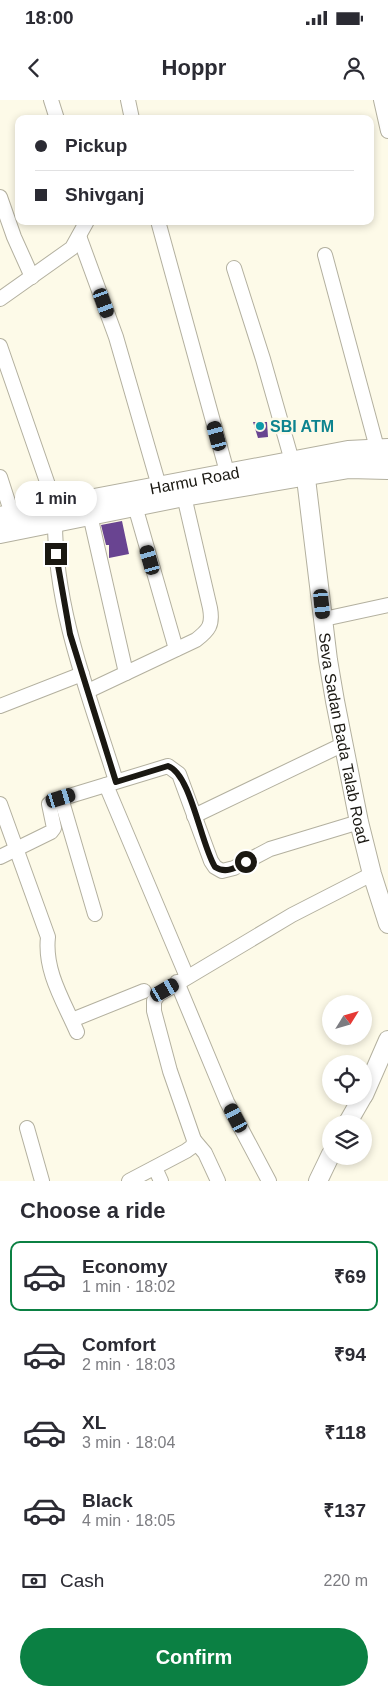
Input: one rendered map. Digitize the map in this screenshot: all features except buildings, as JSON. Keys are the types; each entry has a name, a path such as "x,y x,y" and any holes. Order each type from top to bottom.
{"main road":[{"name":"Harmu Road","path":"6,515 90,515 184,496 348,450 382,449"},
{"name":"Harmu Road","path":"0,534 55,514 159,486 227,472 300,465 388,469"}],"street":[{"path":"51,100 56,115"},
{"path":"128,100 131,115"},
{"path":"381,100 388,131"},
{"path":"0,197 14,237 32,277"},
{"path":"0,299 72,248 85,225"},
{"path":"159,225 227,472"},
{"path":"79,236 116,336 159,486"},
{"path":"325,255 382,449"},
{"path":"234,268 300,465"},
{"path":"0,346 55,514 58,569 70,634 88,691 111,783 227,1102 269,1181"},
{"name":"Seva Sadan Bada Talab Road","path":"300,465 324,619 328,660 359,822 372,874 387,912"},
{"path":"0,477 6,515"},
{"path":"88,691 196,640 209,631 212,624 210,608 184,496"},
{"path":"135,506 176,649"},
{"path":"90,515 126,673"},
{"path":"324,619 388,605"},
{"path":"0,706 82,674"},
{"path":"194,816 344,744"},
{"path":"0,857 52,832 54,828 50,804 61,798 168,766 174,768 183,782 211,861 222,872 270,850 359,822"},
{"path":"61,798 95,914"},
{"path":"0,804 15,850 48,937 46,952 50,968 74,1026 144,991"},
{"path":"218,1181 205,1153 194,1140 170,1071 154,1010 154,1001 158,995 182,980 292,915 372,874"},
{"path":"372,1076 388,1040"},
{"path":"27,1128 42,1181"},
{"path":"129,1181 186,1151 193,1146 194,1140"},
{"path":"318,1181 326,1165"},
{"path":"155,1168 161,1181"}],"place":[{"name":"SBI ATM","path":"260,426"}],"route":[{"path":"56,554 70,634 116,782 168,766 174,768 183,782 211,861 215,867 222,872 246,862"}]}
